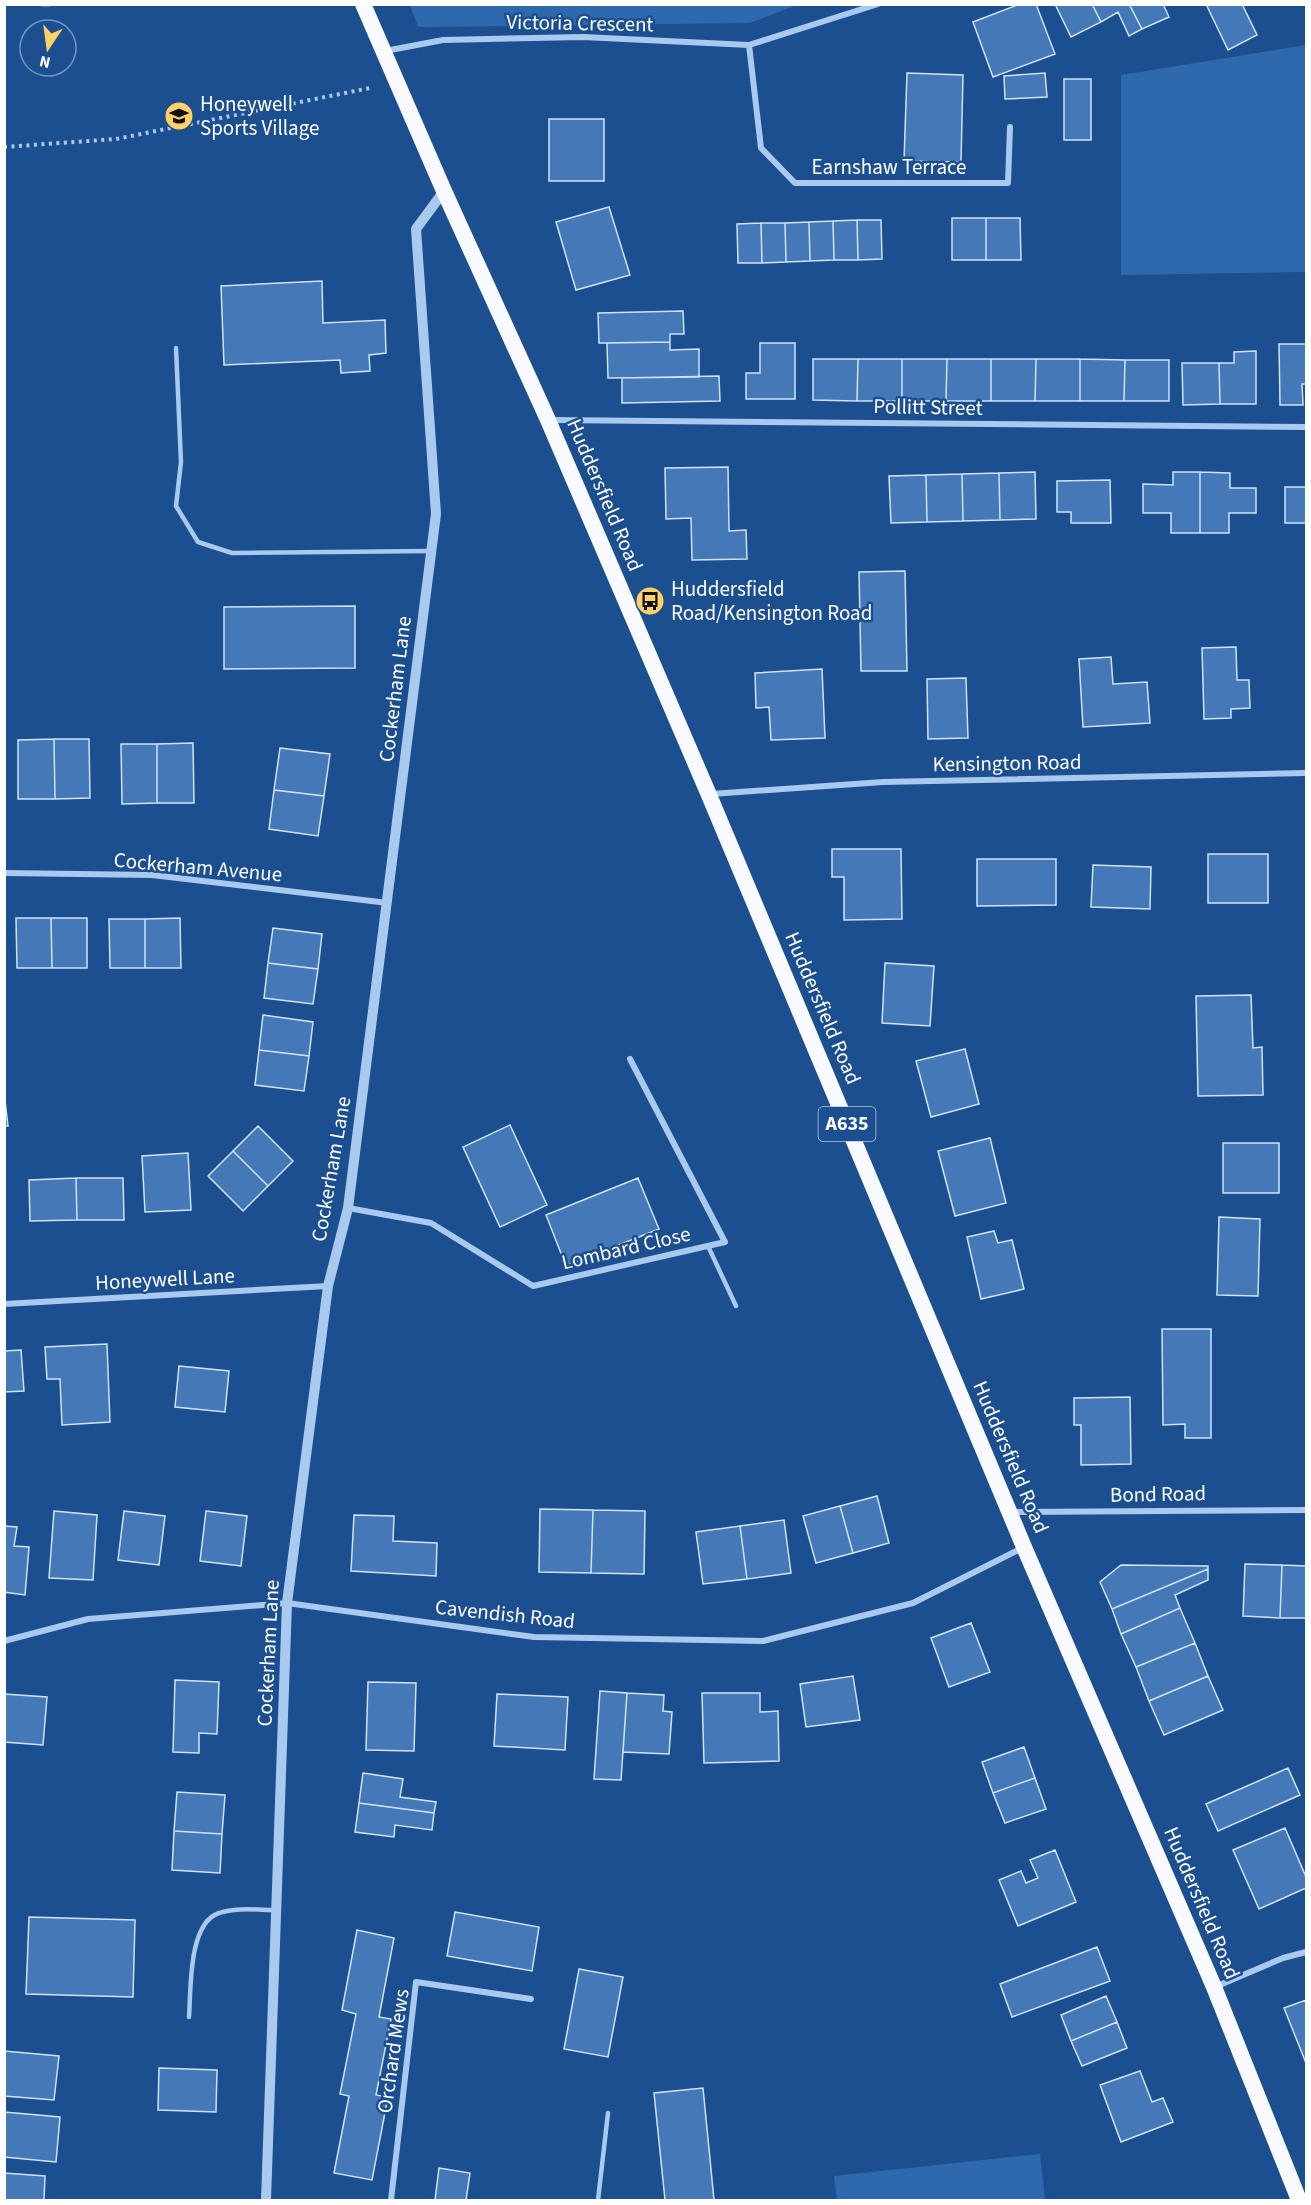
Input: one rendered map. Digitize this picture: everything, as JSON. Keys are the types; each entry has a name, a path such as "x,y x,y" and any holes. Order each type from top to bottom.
{"highway":[{"name":"Huddersfield Road","path":"363,4 444,191 548,420 709,795 1024,1547 1214,1987 1299,2200"}],"street":[{"name":"Victoria Crescent","path":"384,51 444,40 583,37 749,45 878,4"},
{"name":"Earnshaw Terrace","path":"749,45 761,148 795,183 1008,183 1010,127"},
{"name":"Cockerham Lane","path":"266,2200 287,1602 328,1286 348,1208 436,514 416,229 444,191"},
{"name":"Pollitt Street","path":"548,420 1306,427"},
{"name":"Kensington Road","path":"709,795 884,782 1306,773"},
{"name":"Cockerham Avenue","path":"4,873 152,876 388,903"},
{"name":"Lombard Close","path":"348,1208 431,1223 533,1287 724,1242 630,1059"},
{"name":"Honeywell Lane","path":"4,1304 328,1286"},
{"name":"Bond Road","path":"1010,1512 1306,1510"},
{"name":"Cavendish Road","path":"4,1641 88,1619 287,1602 534,1637 763,1641 913,1604 1024,1547"},
{"path":"1214,1987 1283,1958 1306,1952"},
{"name":"Orchard Mews","path":"391,2200 416,1982 531,1999"}],"lane":[{"path":"176,348 181,462 176,507 198,542 232,553 431,551"},
{"path":"708,1246 736,1306"},
{"path":"189,2017 193,1958 204,1926 218,1913 276,1910"},
{"path":"598,2200 608,2113"}],"path":[{"path":"4,147 116,139 397,83"}],"shaded area":[{"path":"410,5 797,5 750,23 418,27"},
{"path":"1306,45 1306,272 1121,275 1121,75"},
{"path":"1040,2154 1045,2200 837,2200 834,2176"}],"building":[{"path":"1020,4 1036,4 1055,54 993,77 973,22"},
{"path":"1055,4 1092,4 1101,22 1071,37"},
{"path":"1092,4 1129,4 1142,29 1129,36 1118,12 1101,22"},
{"path":"1129,4 1163,4 1169,17 1142,29"},
{"path":"1206,4 1242,4 1257,35 1228,50"},
{"path":"907,73 963,75 961,162 904,161"},
{"path":"1045,73 1047,97 1005,99 1004,76"},
{"path":"1064,79 1091,79 1091,140 1064,140"},
{"path":"549,119 604,119 604,181 549,181"},
{"path":"609,207 630,275 576,290 556,222"},
{"path":"952,218 986,218 986,260 952,260"},
{"path":"986,218 1020,218 1021,260 986,260"},
{"path":"857,220 881,220 882,259 858,260"},
{"path":"857,220 858,260 834,260 833,221"},
{"path":"833,221 834,260 810,261 809,222"},
{"path":"809,222 810,261 786,262 785,223"},
{"path":"761,223 762,263 738,263 737,224"},
{"path":"761,223 785,223 786,262 762,263"},
{"path":"322,281 323,323 385,320 386,353 369,355 370,371 341,373 340,360 224,365 221,286"},
{"path":"683,311 684,334 670,334 670,342 599,343 598,313"},
{"path":"670,342 670,350 699,349 699,377 608,378 607,343"},
{"path":"760,343 795,343 795,399 746,399 746,373 760,373"},
{"path":"1279,344 1306,344 1306,384 1302,384 1303,405 1280,405"},
{"path":"1256,351 1256,404 1220,404 1219,363 1234,363 1234,352"},
{"path":"813,359 858,359 857,401 813,400"},
{"path":"858,359 902,359 902,401 857,401"},
{"path":"902,359 947,359 946,401 902,401"},
{"path":"947,359 991,359 991,401 946,401"},
{"path":"991,359 1036,359 1035,401 991,401"},
{"path":"1036,359 1080,359 1080,401 1035,401"},
{"path":"1080,359 1125,360 1124,401 1080,401"},
{"path":"1125,360 1169,360 1169,401 1124,401"},
{"path":"1182,363 1219,363 1220,404 1183,405"},
{"path":"719,376 720,401 622,403 622,378"},
{"path":"728,467 729,531 746,530 747,559 692,560 691,518 666,519 665,468"},
{"path":"1035,472 1036,519 1000,520 999,473"},
{"path":"1173,472 1200,472 1200,533 1171,533 1171,513 1143,513 1143,484 1173,485"},
{"path":"1200,472 1230,473 1230,488 1256,488 1256,513 1229,513 1229,533 1200,533"},
{"path":"999,473 1000,520 963,521 962,474"},
{"path":"962,474 963,521 927,522 926,475"},
{"path":"926,475 927,522 891,523 889,476"},
{"path":"1110,480 1111,523 1071,523 1071,512 1057,512 1057,481"},
{"path":"1285,487 1306,487 1306,523 1285,523"},
{"path":"905,571 907,671 861,671 859,572"},
{"path":"355,606 355,668 224,669 224,607"},
{"path":"1236,647 1237,680 1249,680 1250,708 1231,709 1231,718 1204,719 1202,648"},
{"path":"1111,657 1113,684 1147,682 1150,723 1083,727 1079,659"},
{"path":"822,669 825,738 771,740 769,707 756,708 755,673"},
{"path":"966,678 968,738 928,739 927,679"},
{"path":"54,739 55,799 18,799 18,740"},
{"path":"54,739 89,739 90,798 55,799"},
{"path":"193,743 194,803 157,803 157,744"},
{"path":"121,744 157,744 157,803 122,804"},
{"path":"280,748 330,754 324,796 274,790"},
{"path":"274,790 324,796 318,836 269,829"},
{"path":"832,849 901,849 902,919 844,920 844,877 832,877"},
{"path":"1208,854 1268,854 1268,903 1208,903"},
{"path":"977,859 1056,859 1056,905 977,906"},
{"path":"1093,865 1151,867 1150,909 1091,907"},
{"path":"16,918 51,918 52,968 17,968"},
{"path":"51,918 87,918 87,968 52,968"},
{"path":"180,918 181,968 145,968 145,919"},
{"path":"109,919 145,919 145,968 110,968"},
{"path":"273,928 322,934 318,969 268,963"},
{"path":"268,963 318,969 313,1004 264,998"},
{"path":"885,963 934,966 930,1026 882,1023"},
{"path":"1251,995 1253,1048 1262,1047 1263,1095 1198,1096 1196,996"},
{"path":"263,1015 313,1022 309,1056 259,1050"},
{"path":"965,1049 979,1104 931,1117 916,1061"},
{"path":"259,1050 309,1056 304,1091 255,1085"},
{"path":"4,1092 8,1126 4,1126"},
{"path":"510,1125 547,1205 500,1227 463,1147"},
{"path":"258,1126 293,1161 268,1186 233,1151"},
{"path":"990,1138 1006,1203 955,1216 938,1151"},
{"path":"1223,1143 1279,1143 1279,1193 1223,1193"},
{"path":"233,1151 268,1186 243,1211 208,1176"},
{"path":"188,1153 191,1210 145,1212 142,1156"},
{"path":"76,1178 123,1178 124,1220 77,1220"},
{"path":"76,1178 77,1220 30,1221 29,1180"},
{"path":"638,1178 659,1229 566,1266 546,1215"},
{"path":"1219,1217 1260,1219 1258,1296 1217,1295"},
{"path":"994,1231 998,1243 1012,1240 1024,1289 981,1299 967,1237"},
{"path":"1162,1329 1211,1329 1211,1438 1185,1438 1185,1424 1163,1425"},
{"path":"107,1344 110,1422 62,1425 60,1379 47,1379 45,1347"},
{"path":"21,1350 24,1391 4,1392 4,1351"},
{"path":"179,1366 229,1371 225,1412 175,1407"},
{"path":"1130,1397 1131,1464 1081,1465 1081,1425 1074,1425 1074,1398"},
{"path":"877,1496 889,1543 853,1553 840,1506"},
{"path":"840,1506 853,1553 816,1563 803,1516"},
{"path":"540,1509 593,1510 591,1573 539,1572"},
{"path":"593,1510 645,1511 644,1574 591,1573"},
{"path":"54,1511 97,1515 93,1580 49,1578"},
{"path":"124,1511 165,1516 159,1565 118,1560"},
{"path":"206,1511 247,1516 241,1566 200,1561"},
{"path":"354,1515 394,1516 393,1541 437,1543 436,1576 351,1571"},
{"path":"784,1520 791,1573 747,1579 740,1526"},
{"path":"4,1526 17,1527 14,1546 29,1547 25,1595 4,1592"},
{"path":"740,1526 747,1579 703,1584 696,1532"},
{"path":"1245,1564 1282,1565 1280,1618 1243,1616"},
{"path":"1121,1565 1208,1566 1208,1569 1112,1609 1100,1582"},
{"path":"1282,1565 1306,1566 1306,1618 1280,1618"},
{"path":"1208,1569 1208,1580 1175,1595 1180,1608 1121,1634 1112,1609"},
{"path":"1180,1608 1195,1643 1136,1667 1121,1634"},
{"path":"971,1623 990,1672 949,1687 931,1638"},
{"path":"1195,1643 1208,1676 1149,1701 1136,1667"},
{"path":"853,1676 860,1720 806,1727 800,1684"},
{"path":"1208,1676 1223,1710 1164,1735 1149,1701"},
{"path":"175,1680 219,1682 217,1734 199,1733 199,1753 173,1752"},
{"path":"368,1682 416,1683 414,1751 366,1750"},
{"path":"600,1691 627,1693 621,1780 594,1779"},
{"path":"627,1693 664,1695 663,1711 672,1712 669,1754 623,1752"},
{"path":"702,1693 760,1693 760,1712 778,1711 779,1761 704,1763"},
{"path":"4,1694 47,1697 43,1745 4,1742"},
{"path":"497,1694 568,1697 565,1750 494,1746"},
{"path":"1024,1747 1035,1778 993,1793 982,1762"},
{"path":"1288,1768 1300,1795 1218,1831 1206,1804"},
{"path":"363,1773 403,1779 400,1797 436,1802 434,1813 359,1803"},
{"path":"1035,1778 1046,1809 1005,1823 993,1793"},
{"path":"177,1792 225,1795 222,1834 174,1831"},
{"path":"359,1803 434,1813 432,1830 395,1825 394,1837 355,1832"},
{"path":"1285,1828 1306,1877 1306,1888 1259,1909 1233,1850"},
{"path":"174,1831 222,1834 220,1873 172,1870"},
{"path":"1055,1850 1076,1902 1018,1926 999,1880 1021,1871 1026,1883 1038,1878 1030,1860"},
{"path":"455,1912 539,1927 532,1971 447,1956"},
{"path":"29,1917 135,1920 133,1997 26,1994"},
{"path":"357,1930 394,1938 379,2017 391,2019 376,2095 388,2097 372,2180 334,2173 349,2096 340,2094 356,2014 342,2010"},
{"path":"1097,1947 1110,1981 1012,2017 1000,1984"},
{"path":"579,1969 623,1977 608,2057 564,2049"},
{"path":"1106,1996 1117,2022 1071,2041 1061,2015"},
{"path":"1306,2000 1306,2063 1284,2008"},
{"path":"1117,2022 1127,2048 1082,2066 1071,2041"},
{"path":"4,2051 59,2056 54,2100 4,2096"},
{"path":"159,2068 217,2070 216,2112 158,2110"},
{"path":"1140,2071 1152,2102 1163,2098 1173,2122 1121,2142 1100,2085"},
{"path":"703,2088 714,2200 665,2200 654,2093"},
{"path":"4,2112 60,2117 56,2162 4,2157"},
{"path":"439,2168 470,2173 466,2200 435,2200"},
{"path":"4,2173 45,2176 44,2200 4,2200"}],"railway":[{"path":"41,4 50,4"}],"place":[{"name":"Honeywell Sports Village","path":"179,116"},
{"name":"Huddersfield Road/Kensington Road","path":"650,601"}]}
